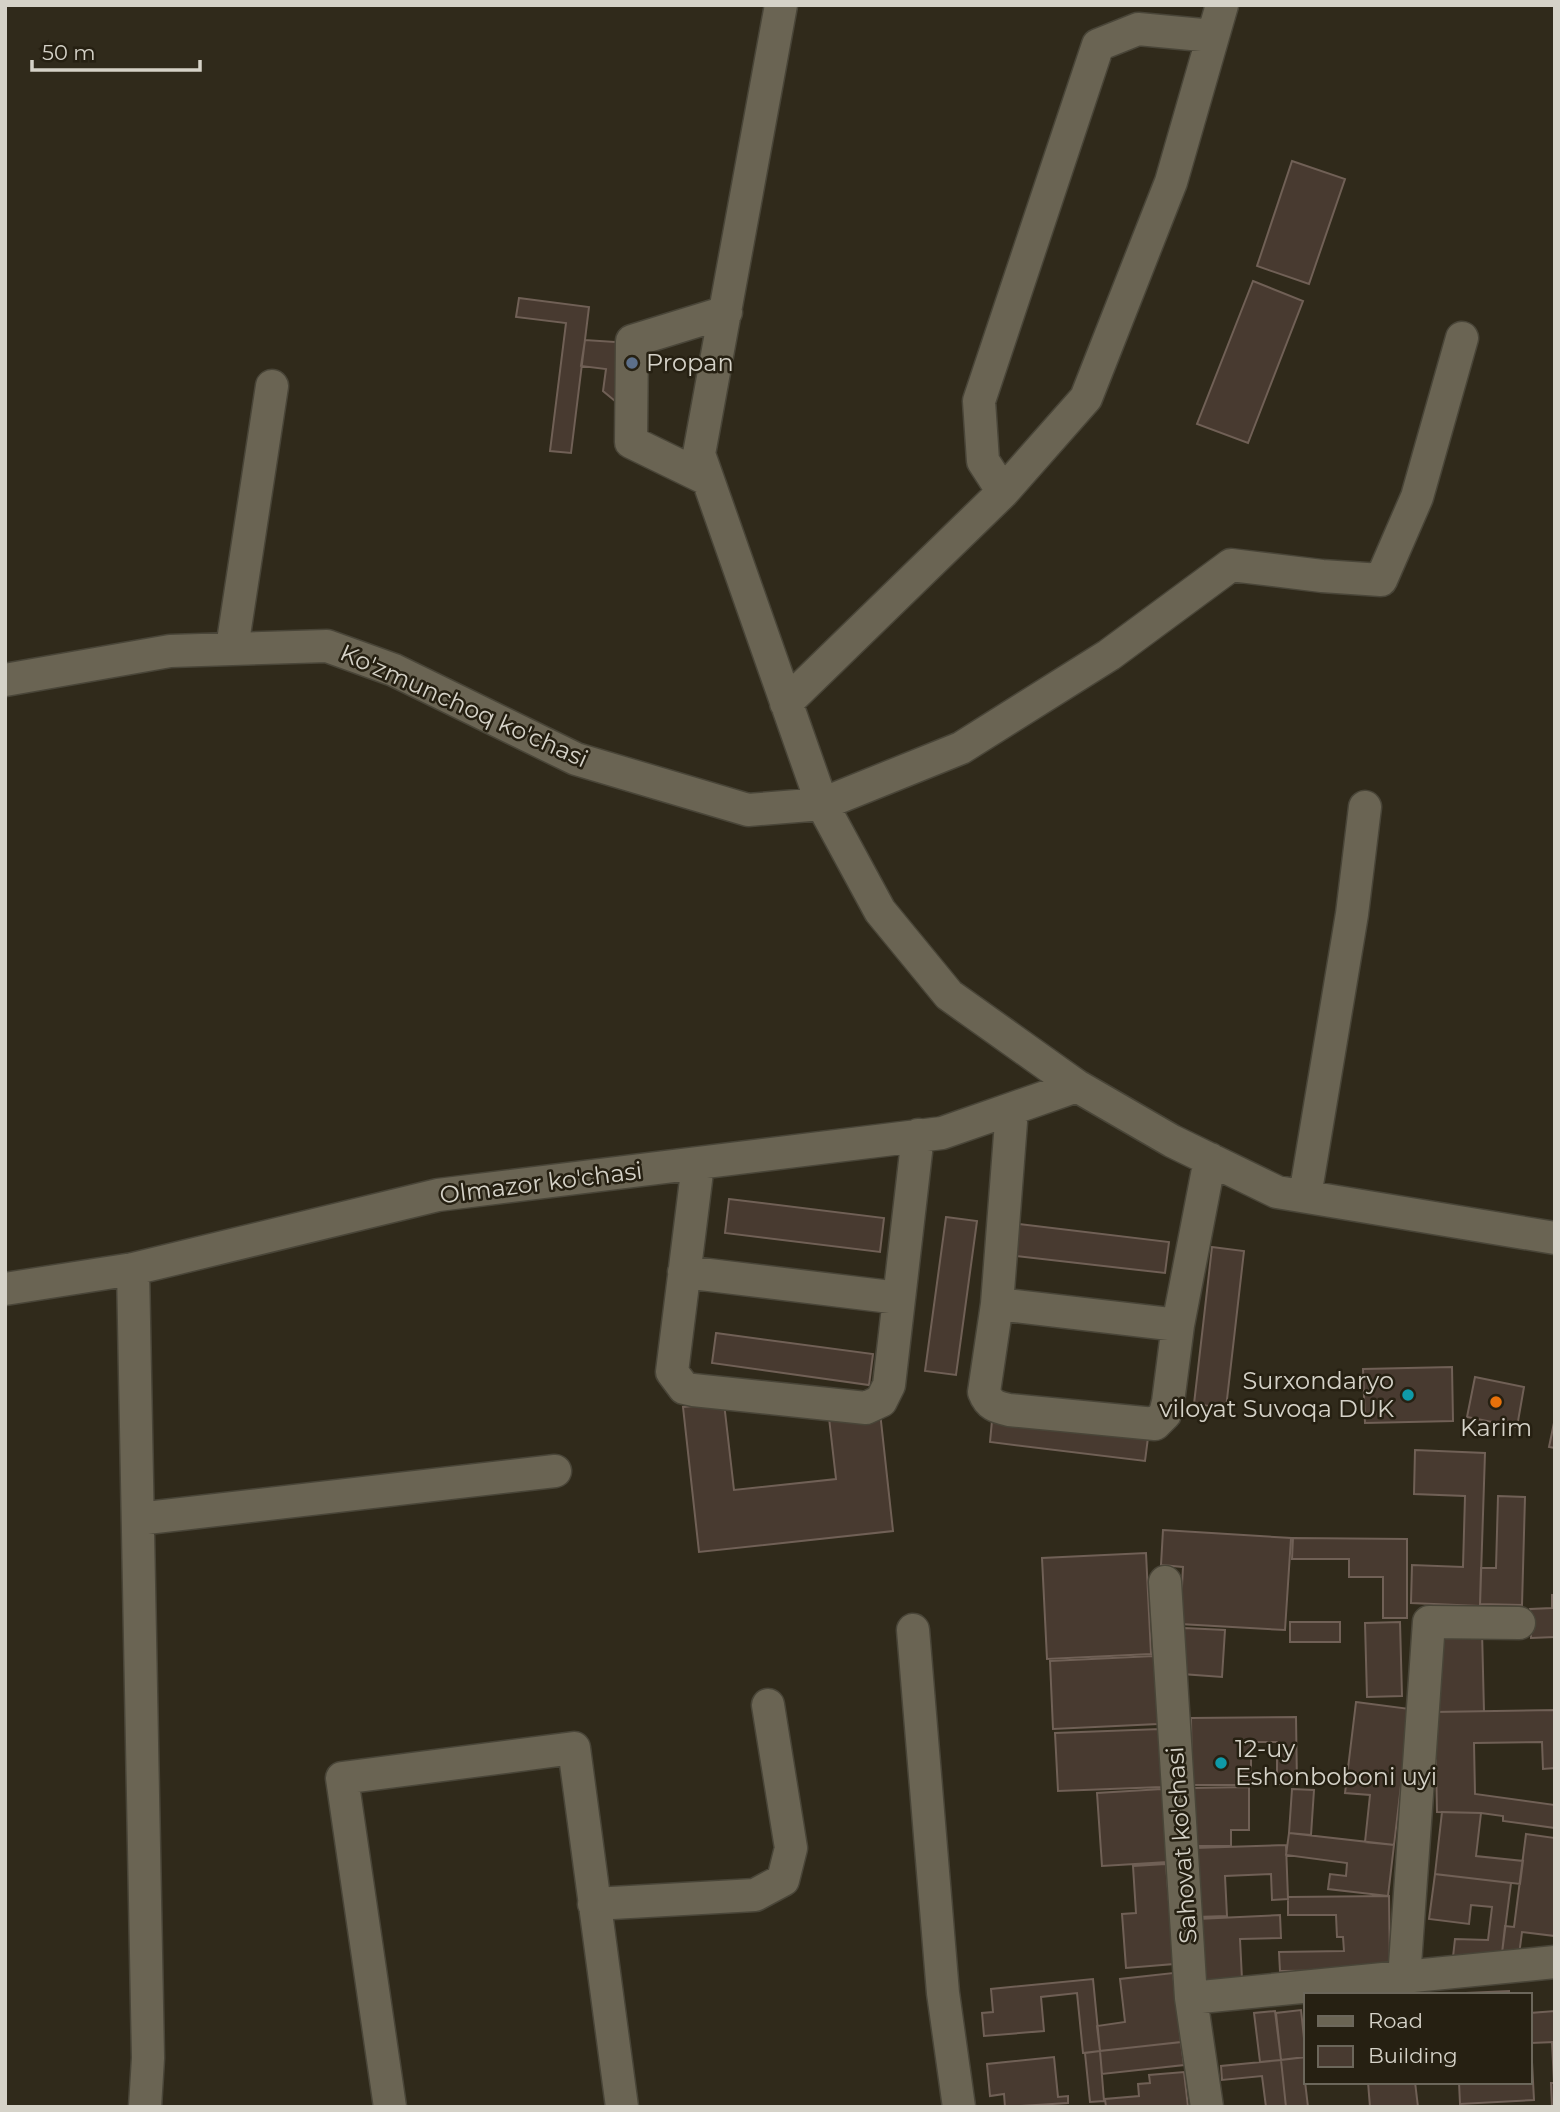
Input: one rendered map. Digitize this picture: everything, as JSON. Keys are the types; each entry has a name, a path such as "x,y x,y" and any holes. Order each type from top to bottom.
{"street":[{"path":"781,5 699,454 822,804 880,911 949,995 1077,1086 1172,1141 1277,1192 1555,1238"},
{"path":"786,704 1003,492 1086,398 1171,181 1222,5"},
{"path":"1003,492 983,460 979,401 1098,45 1138,29 1213,36"},
{"path":"707,479 631,442 632,341 726,312"},
{"name":"Ko'zmunchoq ko'chasi","path":"5,680 170,651 327,646 394,670 576,759 748,810 822,804 961,748 1109,655 1231,565 1381,580 1418,497 1462,338"},
{"path":"232,648 272,386"},
{"path":"1305,1196 1352,914 1365,807"},
{"name":"Olmazor ko'chasi","path":"5,1289 133,1269 438,1195 942,1133 1077,1086"},
{"path":"1012,1109 998,1304 984,1392 987,1400 995,1406 1009,1410 1155,1424 1165,1414 1178,1325 1210,1159"},
{"path":"698,1164 672,1372 684,1388 693,1390 866,1408 881,1401 889,1385 918,1135"},
{"path":"133,1269 148,2058 145,2107"},
{"path":"684,1272 899,1298"},
{"path":"998,1304 1178,1325"},
{"path":"138,1519 555,1471"},
{"name":"Sahovat ko'chasi","path":"1165,1582 1191,1998 1207,2107"},
{"path":"1404,1979 1429,1622 1519,1623"},
{"path":"913,1630 943,1993 958,2107"},
{"path":"594,1904 755,1895 783,1880 791,1848 768,1705"},
{"path":"390,2107 342,1778 574,1748 622,2107"},
{"path":"1191,1998 1555,1962"}],"building":[{"path":"1292,161 1345,179 1309,284 1257,266"},
{"path":"1253,281 1303,301 1248,443 1197,424"},
{"path":"519,298 589,307 571,453 550,451 566,323 516,317"},
{"path":"635,331 640,382 615,401 603,391 606,369 581,366 585,340 615,342"},
{"path":"729,1199 884,1218 880,1252 725,1233"},
{"path":"946,1217 977,1221 956,1375 925,1371"},
{"path":"1019,1224 1169,1242 1165,1273 1015,1256"},
{"path":"1212,1247 1244,1251 1226,1408 1194,1404"},
{"path":"716,1333 873,1354 869,1385 712,1363"},
{"name":"Surxondaryo viloyat Suvoqa DUK","path":"1452,1367 1453,1421 1365,1423 1363,1369"},
{"name":"Karim","path":"1475,1377 1524,1387 1517,1427 1467,1417"},
{"path":"724,1403 734,1490 836,1479 829,1418 880,1412 893,1531 699,1552 683,1407"},
{"path":"993,1410 1149,1430 1145,1461 990,1442"},
{"path":"1555,1418 1555,1448 1549,1447"},
{"path":"1415,1450 1485,1453 1480,1606 1411,1603 1412,1565 1463,1567 1465,1496 1414,1494"},
{"path":"1498,1496 1525,1497 1522,1605 1480,1604 1481,1568 1496,1568"},
{"path":"1163,1530 1291,1538 1285,1630 1180,1624 1183,1567 1161,1565"},
{"path":"1293,1538 1407,1539 1407,1618 1383,1618 1383,1577 1349,1577 1349,1559 1292,1559"},
{"path":"1146,1553 1151,1654 1047,1659 1042,1558"},
{"path":"1552,1595 1555,1595 1555,1637 1531,1638 1530,1609 1552,1608"},
{"path":"1290,1622 1340,1622 1340,1642 1290,1642"},
{"path":"1400,1622 1402,1696 1367,1697 1365,1623"},
{"path":"1184,1628 1225,1630 1222,1677 1182,1674"},
{"path":"1482,1631 1484,1712 1435,1712 1437,1632"},
{"path":"1154,1656 1158,1724 1053,1729 1050,1661"},
{"path":"1356,1702 1410,1709 1394,1845 1365,1842 1370,1795 1345,1793"},
{"path":"1555,1710 1555,1768 1543,1769 1542,1742 1474,1743 1475,1794 1555,1805 1555,1828 1503,1821 1503,1816 1481,1813 1437,1812 1435,1712"},
{"name":"12-uy Eshonboboni uyi","path":"1296,1717 1297,1784 1277,1784 1277,1742 1251,1742 1251,1785 1192,1785 1191,1718"},
{"path":"1160,1729 1162,1787 1058,1791 1055,1733"},
{"path":"1249,1787 1249,1830 1231,1830 1231,1846 1193,1846 1192,1788"},
{"path":"1162,1789 1168,1862 1102,1866 1097,1793"},
{"path":"1292,1789 1314,1790 1311,1835 1289,1833"},
{"path":"1442,1812 1481,1813 1476,1856 1523,1861 1520,1884 1435,1874"},
{"path":"1289,1833 1394,1845 1388,1896 1328,1889 1330,1874 1346,1876 1347,1863 1286,1855"},
{"path":"1526,1834 1555,1838 1555,1936 1522,1932 1519,1955 1502,1953 1505,1926 1514,1927"},
{"path":"1286,1845 1288,1899 1272,1900 1271,1874 1225,1876 1227,1916 1196,1917 1194,1848"},
{"path":"1166,1864 1174,1964 1126,1968 1122,1914 1136,1913 1133,1866"},
{"path":"1435,1874 1511,1883 1502,1953 1489,1952 1489,1957 1453,1957 1455,1939 1488,1940 1492,1907 1471,1905 1469,1924 1429,1919"},
{"path":"1389,1896 1390,1970 1280,1971 1279,1952 1344,1951 1343,1937 1337,1937 1336,1915 1288,1915 1288,1897"},
{"path":"1280,1915 1281,1938 1240,1939 1242,1979 1200,1981 1197,1919"},
{"path":"1173,1973 1181,2042 1100,2051 1097,2026 1125,2022 1120,1979"},
{"path":"1093,1979 1100,2051 1083,2053 1077,1993 1041,1997 1044,2031 984,2036 982,2013 993,2012 991,1989"},
{"path":"1509,1991 1509,1993 1465,1993"},
{"path":"1301,2010 1304,2057 1281,2060 1276,2013"},
{"path":"1275,2011 1281,2060 1260,2062 1254,2013"},
{"path":"1555,2011 1555,2042 1532,2043 1532,2013"},
{"path":"1181,2042 1184,2065 1102,2074 1100,2051"},
{"path":"1552,2042 1555,2042 1555,2107 1539,2107 1552,2106"},
{"path":"1100,2051 1104,2101 1090,2102 1085,2053"},
{"path":"1054,2057 1058,2097 1068,2096 1068,2103 1005,2107 1004,2094 990,2096 987,2064"},
{"path":"1304,2057 1304,2084 1308,2107 1286,2107 1281,2060"},
{"path":"1281,2060 1286,2107 1266,2107 1262,2076 1222,2080 1221,2066"},
{"path":"1532,2062 1534,2100 1460,2104 1459,2084 1532,2084"},
{"path":"1184,2072 1188,2107 1106,2107 1105,2099 1139,2096 1138,2084 1150,2083 1149,2075"},
{"path":"1368,2084 1415,2084 1418,2107 1370,2107"}],"place":[{"name":"Propan","path":"632,363"},
{"name":"Surxondaryo viloyat Suvoqa DUK","path":"1408,1395"},
{"name":"Karim","path":"1496,1402"},
{"name":"12-uy Eshonboboni uyi","path":"1221,1763"}]}
